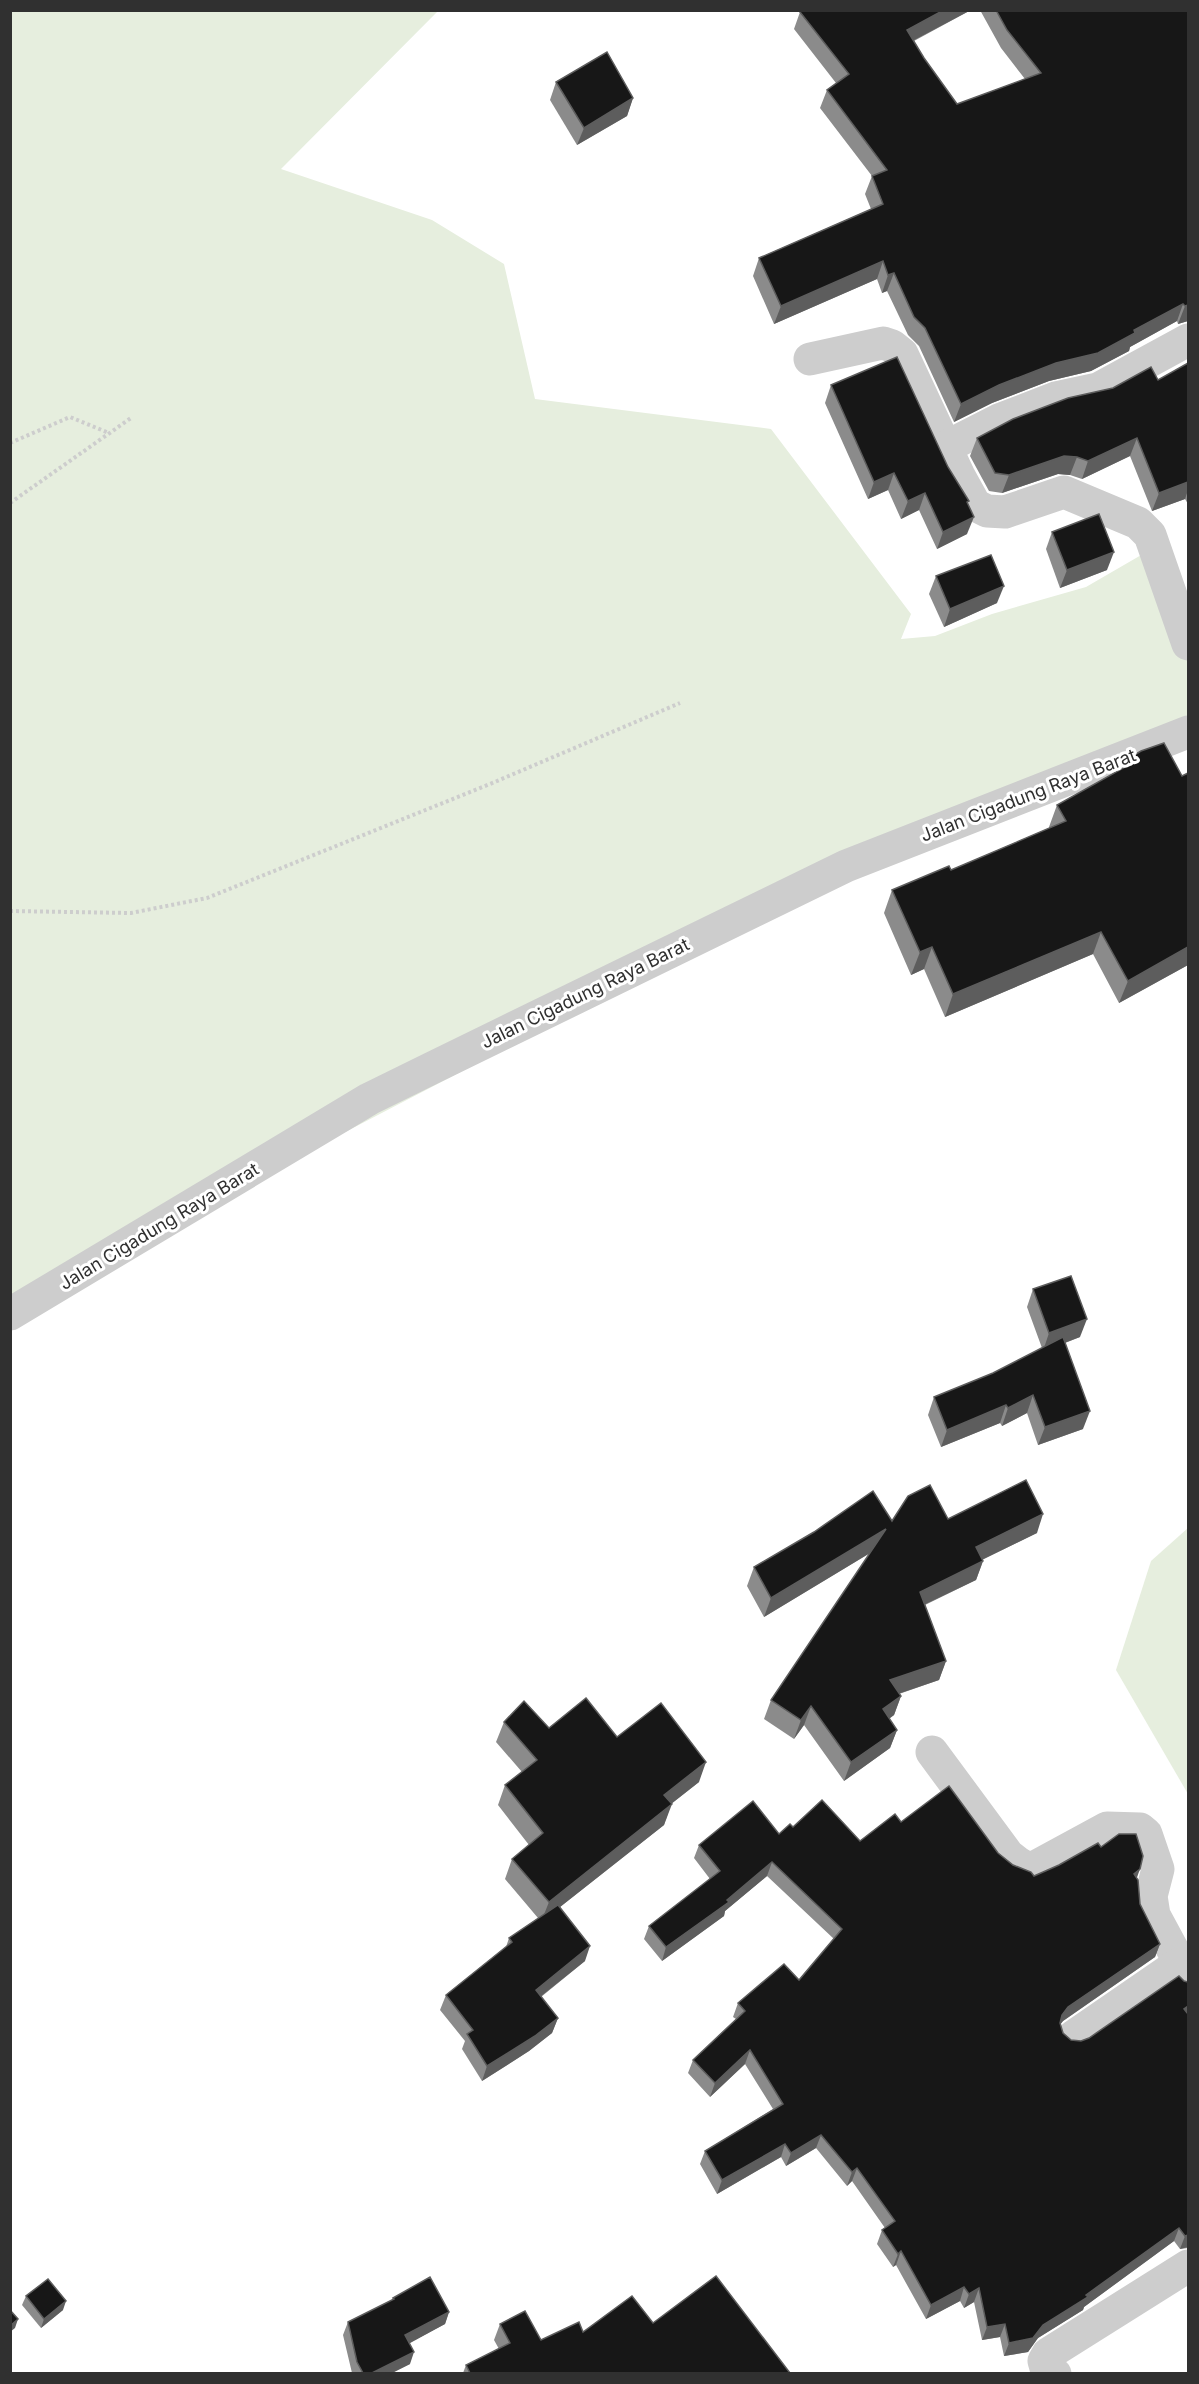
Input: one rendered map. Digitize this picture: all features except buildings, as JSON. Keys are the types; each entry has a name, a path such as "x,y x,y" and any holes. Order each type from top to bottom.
{"street":[{"path":"946,447 999,420 1056,398 1098,389 1188,340"},
{"path":"810,359 883,343 892,346 902,354 975,505 987,511 1005,512 1064,492 1138,523 1150,535 1188,644"},
{"name":"Jalan Cigadung Raya Barat","path":"10,1314 369,1099 846,866 1188,732"},
{"path":"932,1752 1008,1855 1024,1867 1037,1866 1107,1828 1140,1829 1146,1834 1158,1869 1151,1896 1154,1915 1184,1971 1074,2036"},
{"path":"1055,2373 1046,2368 1044,2361 1048,2354 1188,2266"}],"path":[{"path":"10,443 70,417 110,433"},
{"path":"10,504 131,418"},
{"path":"10,911 131,913 207,898 490,784 680,703"}],"green space":[{"path":"11,11 438,11 281,169 432,220 504,264 535,399 771,429 911,614 901,639 935,636 992,614 1086,587 1155,547 1188,644 1188,733 843,873 11,1306"},
{"path":"1188,1528 1188,1794 1116,1670 1151,1561"}]}
